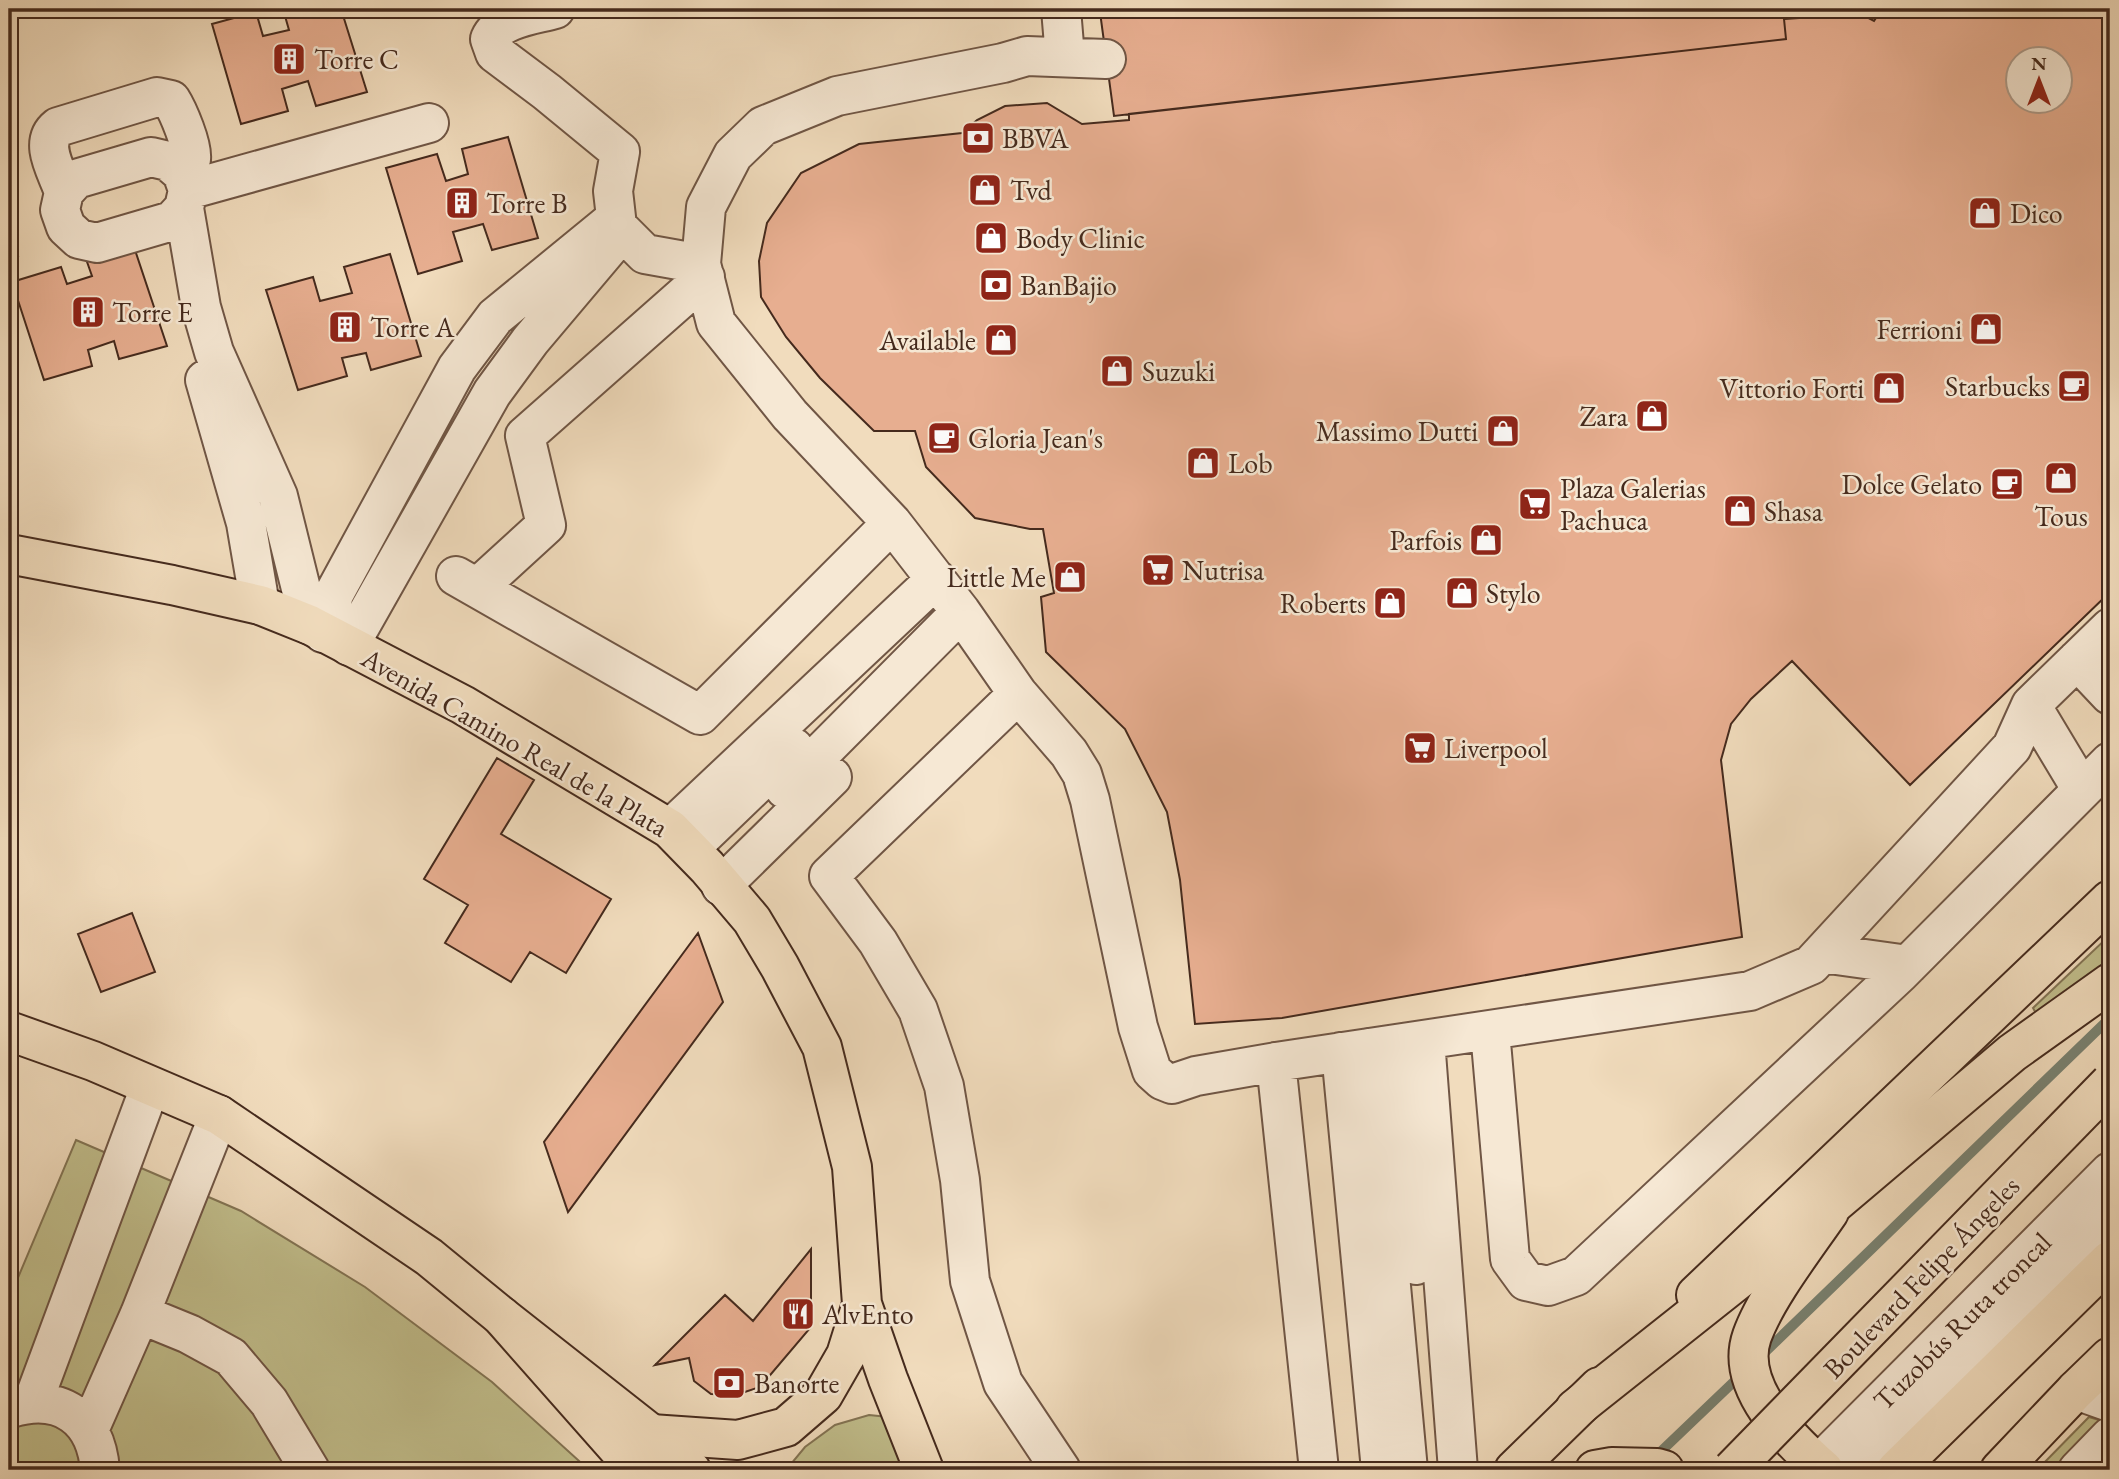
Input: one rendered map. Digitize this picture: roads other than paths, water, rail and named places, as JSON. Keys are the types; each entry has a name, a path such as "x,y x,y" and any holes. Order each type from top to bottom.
{"main road":[{"name":"Avenida Camino Real de la Plata","path":"9,554 260,606 337,639 463,705 697,858 752,920 822,1047 852,1167 862,1304 924,1470"},
{"path":"1514,1470 2110,900"},
{"path":"1575,1409 1836,1202 2012,1053 2110,983"},
{"path":"9,1031 93,1061 219,1115 429,1256 651,1434 691,1470"},
{"name":"Boulevard Felipe Ángeles","path":"1732,1470 2110,1083"},
{"path":"1828,1469 1772,1419 1753,1380 1749,1354 1751,1337 1760,1319 1836,1202"},
{"path":"1896,1470 2110,1260"},
{"path":"651,1434 738,1440 786,1427 823,1395 846,1355 862,1304"},
{"path":"501,1316 637,1470"},
{"path":"2000,1470 2093,1396 2110,1357"},
{"path":"1595,1470 1612,1466 1664,1470"}],"street":[{"path":"555,9 502,24 494,30 490,38 495,53 620,152 613,191 621,229 645,254 703,271"},
{"path":"1061,9 1065,57"},
{"path":"1106,59 1027,56 837,96 763,126 733,155 706,207 703,271 716,323 790,415 892,523 956,606 1018,694 1069,753 1082,774 1090,800 1138,1027 1152,1071 1162,1080 1172,1084 1196,1076 1276,1062 1750,991 1811,965 2012,747 2031,705 2110,628"},
{"path":"64,192 47,146 50,133 58,127 157,97 171,100 178,110 192,154 179,199 201,307 214,352 278,495 337,639"},
{"path":"260,606 246,523 179,199 168,161 150,157 76,179 64,192 60,210 66,227 79,239 97,243 179,199 429,123"},
{"path":"337,639 506,410 621,229"},
{"path":"337,639 334,594 457,369 495,317 621,229"},
{"path":"703,271 525,436 546,525 466,582 700,715 892,523"},
{"path":"697,858 956,606"},
{"path":"697,858 956,606"},
{"path":"2077,660 2110,695"},
{"path":"1018,694 829,876 878,943 918,1010 944,1086 960,1180 970,1281 1003,1383 1061,1470"},
{"path":"2031,705 2082,790"},
{"path":"1490,1031 1510,1259 1526,1281 1549,1286 1576,1276 1908,965 2110,762"},
{"path":"1822,953 1908,965"},
{"path":"1381,1470 1383,1046"},
{"path":"1383,1046 1408,1470"},
{"path":"1383,1046 1435,1470"},
{"path":"1383,1046 1458,1470"},
{"path":"1276,1062 1319,1470"},
{"path":"100,1470 99,1450 89,1430 75,1414 54,1405 21,1405 150,1087"},
{"path":"89,1430 140,1314 219,1115"},
{"name":"Tuzobús Ruta troncal","path":"1828,1469 2110,1172"},
{"name":"Tuzobús Ruta troncal","path":"1828,1469 2110,1211"},
{"path":"140,1314 190,1334 231,1357 269,1402 310,1470"},
{"path":"2078,1470 2110,1437"}],"waterway":[{"path":"1760,1357 2110,1018"},
{"path":"1654,1458 1743,1373"}],"place":[{"name":"Torre C","path":"289,59"},
{"name":"BBVA","path":"978,138"},
{"name":"Tvd","path":"985,190"},
{"name":"Torre B","path":"462,203"},
{"name":"Dico","path":"1985,213"},
{"name":"Body Clinic","path":"991,238"},
{"name":"BanBajio","path":"996,285"},
{"name":"Torre E","path":"88,312"},
{"name":"Torre A","path":"345,327"},
{"name":"Ferrioni","path":"1986,329"},
{"name":"Available","path":"1001,340"},
{"name":"Suzuki","path":"1117,371"},
{"name":"Starbucks","path":"2074,386"},
{"name":"Vittorio Forti","path":"1889,388"},
{"name":"Zara","path":"1652,416"},
{"name":"Massimo Dutti","path":"1503,431"},
{"name":"Gloria Jean's","path":"944,438"},
{"name":"Lob","path":"1203,463"},
{"name":"Tous","path":"2061,478"},
{"name":"Dolce Gelato","path":"2007,484"},
{"name":"Plaza Galerias Pachuca","path":"1535,504"},
{"name":"Shasa","path":"1740,511"},
{"name":"Parfois","path":"1486,540"},
{"name":"Nutrisa","path":"1158,570"},
{"name":"Little Me","path":"1070,577"},
{"name":"Stylo","path":"1462,593"},
{"name":"Roberts","path":"1390,603"},
{"name":"Liverpool","path":"1420,748"},
{"name":"AlvEnto","path":"798,1314"},
{"name":"Banorte","path":"729,1383"}]}
